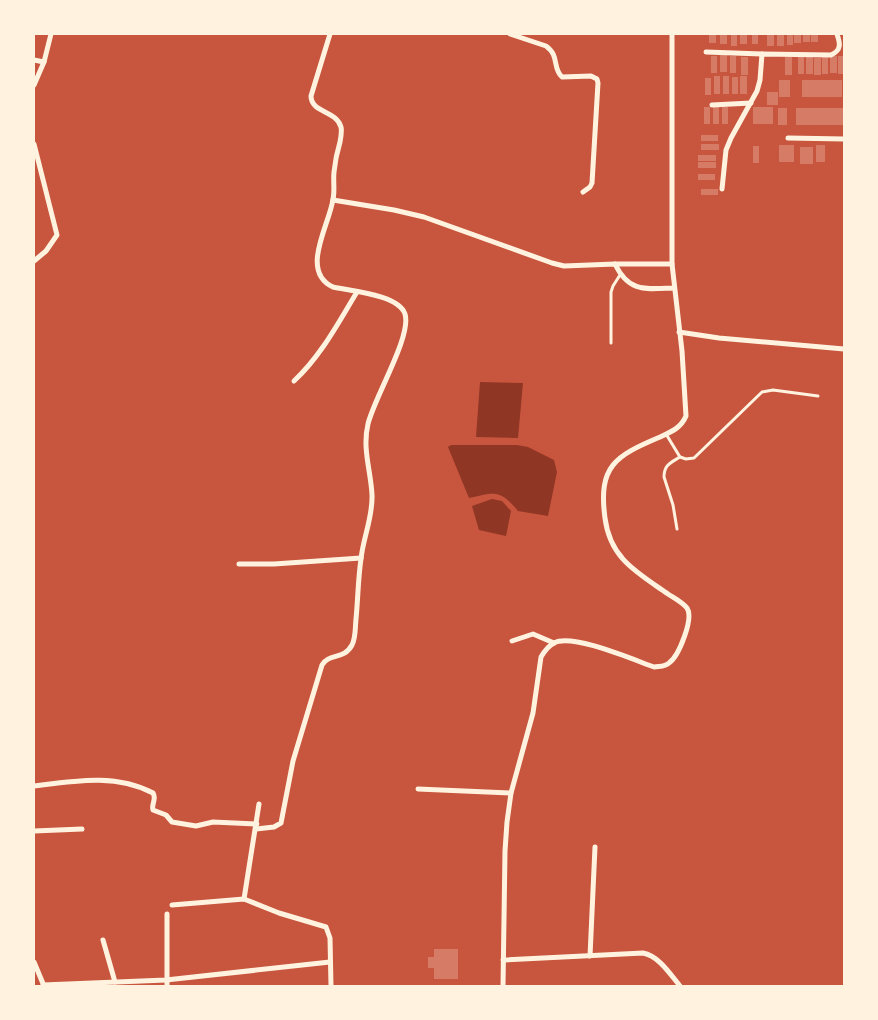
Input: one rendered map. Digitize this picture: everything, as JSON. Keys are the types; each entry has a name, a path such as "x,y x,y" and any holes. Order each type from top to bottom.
{"street":[{"path":"34,85 44,62 51,34"},
{"path":"34,786 90,780 112,781 137,786 153,793 155,797 153,810 167,816 172,822 198,826 213,822 274,827 281,823 294,761 322,665 328,659 347,652 354,639 361,558 372,497 365,439 374,404 402,342 407,322 404,312 398,304 388,299 326,283 318,270 320,242 334,200 335,161 341,134 338,120 332,114 315,106 311,100 330,34"},
{"path":"510,34 546,46 551,50 555,54 558,72 562,77 591,76 597,79 592,183 583,192"},
{"path":"503,986 505,851 511,793 533,713 541,657 544,651 554,642 562,640 581,642 654,667 663,666 670,663 676,656 689,622 690,614 687,609 627,564 610,542 604,517 604,488 610,467 616,460 647,442 679,427 686,416 672,264 672,34"},
{"path":"706,52 831,55 840,48 837,34"},
{"path":"722,189 726,150 751,103 760,80 762,54"},
{"path":"34,60 44,62"},
{"path":"712,105 751,103"},
{"path":"788,138 844,138"},
{"path":"34,144 57,235 52,245 34,261"},
{"path":"334,200 424,217 564,266 672,264"},
{"path":"615,264 620,275 634,287 653,289 674,288"},
{"path":"294,381 310,366 320,352 357,292"},
{"path":"679,332 728,339 844,349"},
{"path":"239,564 274,564 361,558"},
{"path":"512,642 533,634 554,642"},
{"path":"418,789 511,793"},
{"path":"244,899 259,804"},
{"path":"34,831 82,829"},
{"path":"590,956 595,847"},
{"path":"172,905 244,899 279,914 326,927 330,938 331,986"},
{"path":"167,914 167,986"},
{"path":"103,940 115,982"},
{"path":"503,960 633,953 650,954 680,986"},
{"path":"34,962 44,986 166,980 330,962"}],"lane":[{"path":"611,343 611,292 620,275"},
{"path":"666,434 680,457 686,459 694,458 762,392 772,390 818,396"},
{"path":"677,529 676,515 664,477 664,471 667,465 680,457"}],"shaded area":[{"path":"480,382 523,383 518,438 476,437"},
{"path":"451,445 517,445 528,447 554,460 557,472 548,516 518,511 506,499 496,494 485,494 469,498 448,447"},
{"path":"492,499 502,501 511,511 506,536 479,530 472,506"}],"building":[{"path":"709,34 716,34 716,43 709,43"},
{"path":"720,34 727,34 727,44 720,44"},
{"path":"731,34 737,34 737,46 731,46"},
{"path":"740,34 747,34 747,44 740,44"},
{"path":"752,34 758,34 758,44 752,44"},
{"path":"767,34 774,34 774,46 767,46"},
{"path":"777,34 784,34 784,46 777,46"},
{"path":"787,34 793,34 793,45 787,45"},
{"path":"794,34 801,34 801,43 794,43"},
{"path":"803,34 810,34 810,42 803,42"},
{"path":"811,34 818,34 818,42 811,42"},
{"path":"720,55 727,55 727,72 720,72"},
{"path":"711,56 717,56 717,73 711,73"},
{"path":"730,56 736,56 736,73 730,73"},
{"path":"830,56 837,56 837,73 830,73"},
{"path":"838,56 844,56 844,74 838,74"},
{"path":"741,57 748,57 748,75 741,75"},
{"path":"785,57 792,57 792,75 785,75"},
{"path":"798,57 804,57 804,74 798,74"},
{"path":"806,57 813,57 813,74 806,74"},
{"path":"822,57 828,57 828,74 822,74"},
{"path":"814,58 821,58 821,75 814,75"},
{"path":"714,76 720,76 720,94 714,94"},
{"path":"723,76 729,76 729,94 723,94"},
{"path":"740,76 747,76 747,94 740,94"},
{"path":"732,77 738,77 738,94 732,94"},
{"path":"705,78 711,78 711,95 705,95"},
{"path":"779,80 790,80 790,97 779,97"},
{"path":"802,80 842,80 842,97 802,97"},
{"path":"767,92 778,92 778,105 767,105"},
{"path":"704,107 710,107 710,124 704,124"},
{"path":"713,107 719,107 719,124 713,124"},
{"path":"722,107 728,107 728,124 722,124"},
{"path":"753,107 773,107 773,124 753,124"},
{"path":"778,108 787,108 787,125 778,125"},
{"path":"796,108 844,108 844,125 796,125"},
{"path":"701,135 718,135 718,141 701,141"},
{"path":"701,144 719,144 719,150 701,150"},
{"path":"779,145 794,145 794,162 779,162"},
{"path":"816,145 825,145 825,162 816,162"},
{"path":"753,146 759,146 759,163 753,163"},
{"path":"800,147 813,147 813,164 800,164"},
{"path":"698,155 716,155 716,161 698,161"},
{"path":"698,162 716,162 716,168 698,168"},
{"path":"698,174 715,174 715,180 698,180"},
{"path":"701,189 718,189 718,195 701,195"},
{"path":"434,949 458,949 458,979 434,979 434,968 428,968 428,957 434,957"}]}
